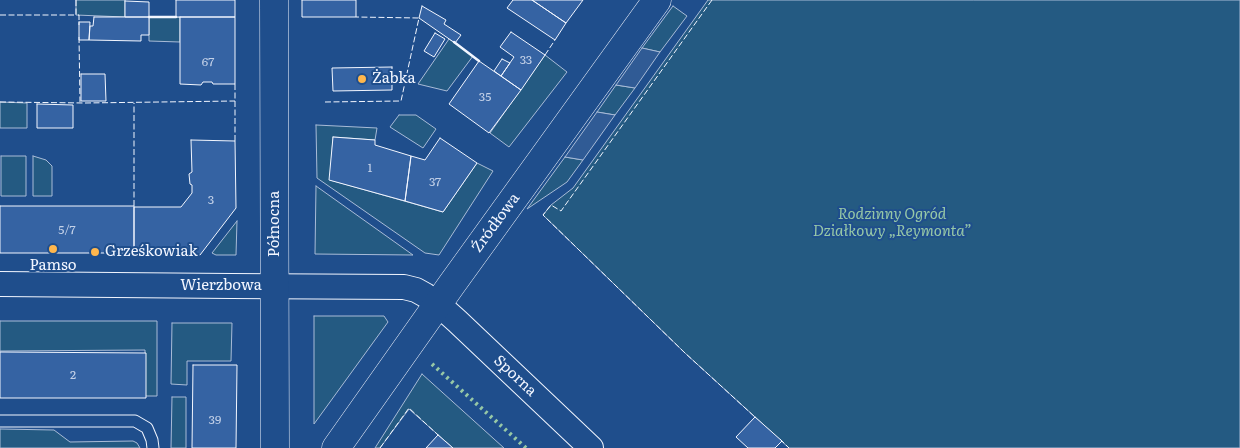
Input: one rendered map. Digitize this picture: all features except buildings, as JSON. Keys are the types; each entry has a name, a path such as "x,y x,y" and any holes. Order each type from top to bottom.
{"street":[{"name":"Północna","path":"274,0 275,448"},
{"name":"Źródłowa","path":"336,448 657,0"},
{"name":"Wierzbowa","path":"0,284 404,287 416,290 438,304"},
{"name":"Sporna","path":"438,304 591,448"}],"lane":[{"path":"0,421 135,421 147,428 153,448"}],"green space":[{"path":"76,0 125,0 125,17 76,15"},
{"name":"Rodzinny Ogród Działkowy „Reymonta”","path":"708,0 1240,0 1240,448 789,448 685,353 543,215 551,205 573,188"},
{"path":"673,6 687,16 660,52 642,48"},
{"path":"149,17 180,17 180,42 149,41"},
{"path":"449,39 473,56 447,91 418,84"},
{"path":"545,55 567,72 509,147 490,133"},
{"path":"616,85 635,88 615,115 597,112"},
{"path":"0,102 27,103 27,128 0,128"},
{"path":"399,115 416,115 436,129 423,148 390,127"},
{"path":"316,125 377,128 375,140 333,137 330,180 443,212 477,163 493,171 439,255 425,253 317,178"},
{"path":"1,156 26,156 26,196 1,196"},
{"path":"33,156 46,160 52,166 52,196 33,196"},
{"path":"565,157 583,160 567,182 527,209"},
{"path":"316,186 413,255 315,254"},
{"path":"237,221 236,255 216,255 212,253"},
{"path":"314,316 384,316 388,322 314,424"},
{"path":"0,321 157,321 157,396 145,396 145,350 0,351"},
{"path":"172,323 232,323 231,361 187,361 187,385 171,384"},
{"path":"422,374 504,448 453,448 409,409 380,448 375,448"},
{"path":"172,397 186,397 186,448 171,448"},
{"path":"0,429 54,430 70,442 133,441 140,448 0,448"}],"shaded area":[{"path":"642,48 660,52 635,88 616,85"},
{"path":"597,112 615,115 583,160 565,157"}],"hedge":[{"path":"432,364 526,448"}],"fence":[{"path":"76,0 76,15 79,15 79,25"},
{"path":"712,0 561,211 551,205 543,215 685,353 756,418"},
{"path":"0,15 76,15"},
{"path":"325,102 401,101 419,18 356,17"},
{"path":"79,37 80,102"},
{"path":"545,55 555,40"},
{"path":"235,84 235,141"},
{"path":"0,102 235,101"},
{"path":"134,103 134,206"},
{"path":"380,448 409,408 438,435"},
{"path":"780,439 789,448"}],"wall":[{"path":"149,17 176,17"},
{"path":"454,42 479,61"}],"place":[{"name":"Żabka","path":"362,79"},
{"name":"Pamso","path":"53,249"},
{"name":"Grześkowiak","path":"95,252"}]}
